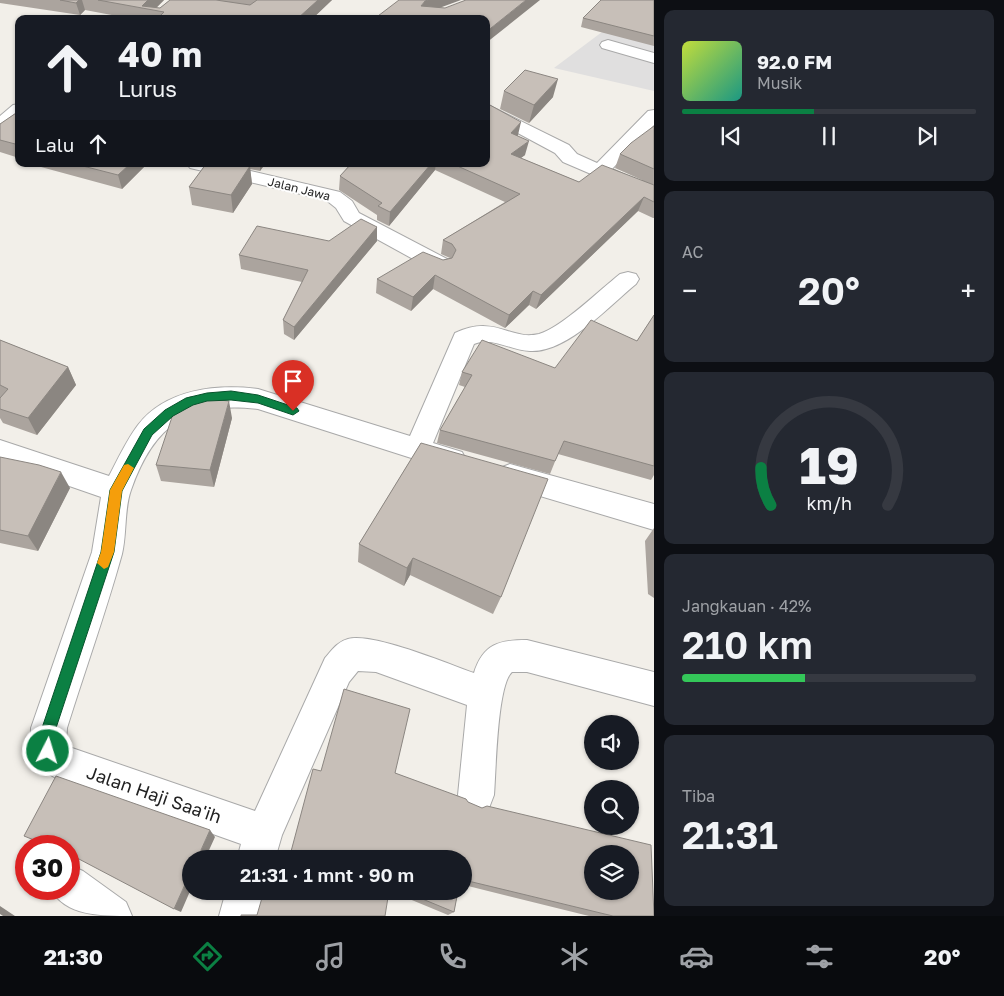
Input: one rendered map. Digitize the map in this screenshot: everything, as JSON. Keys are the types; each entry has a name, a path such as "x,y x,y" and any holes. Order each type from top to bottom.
{"street":[{"path":"608,45 654,58"},
{"path":"490,111 562,149 570,158 654,195"},
{"path":"600,171 654,115"},
{"name":"Jalan Jawa","path":"210,167 333,196 345,205 352,217 441,265"},
{"path":"417,450 464,339 475,332 489,333 531,344 544,341 560,332 628,279"},
{"path":"0,451 116,490 148,432 169,413 190,401 207,397 231,396 258,399 417,450 654,517"},
{"name":"Jalan Haji Saa'ih","path":"116,490 107,552 49,728 48,751 61,762 260,846 336,670 350,654 376,656 485,694"},
{"path":"476,795 485,694 493,667 506,656 526,656 654,689"},
{"path":"80,893 112,916"},
{"path":"239,916 243,900"}],"shaded area":[{"path":"614,23 654,33 654,91 554,68"}],"building":[{"path":"60,0 79,0 76,3"},
{"path":"98,0 148,0 142,6 160,8 170,0 216,0 250,5 257,0 318,0 301,15 161,15 164,12"},
{"path":"399,0 428,0 421,6 445,8 466,0 526,0 490,29 490,15 379,15"},
{"path":"601,0 654,0 654,36 583,18"},
{"path":"525,70 558,79 534,105 504,91"},
{"path":"490,105 521,122 511,133 529,141 511,154 579,182 602,165 654,185 654,202 644,197 541,295 533,291 509,315 435,275 413,297 377,279 423,252 443,260 452,258 456,250 452,244 443,240 520,194 460,167 490,167"},
{"path":"15,114 15,144 0,140 0,124"},
{"path":"654,126 654,169 620,154 631,143"},
{"path":"87,167 127,167 118,175"},
{"path":"204,167 249,167 231,195 189,187"},
{"path":"348,167 428,167 390,212 378,206 382,203 340,176"},
{"path":"361,219 377,227 294,327 283,320 308,270 239,255 257,226 329,241"},
{"path":"654,315 654,466 564,441 555,461 440,430 472,375 462,372 482,340 555,368 591,320 637,341"},
{"path":"0,340 68,367 28,418 0,409 0,398 8,389 0,385"},
{"path":"190,397 229,401 210,470 156,465 176,405"},
{"path":"421,443 548,479 501,597 413,558 407,568 359,544"},
{"path":"0,457 39,465 61,472 28,536 0,530"},
{"path":"344,689 410,709 395,773 466,799 468,802 482,808 487,806 584,829 584,835 609,835 651,845 654,916 613,916 472,882 472,850 291,850 313,769 321,771"},
{"path":"56,776 210,830 201,850 182,850 182,891 174,909 80,860 80,835 25,835"},
{"path":"261,900 388,900 385,916 241,916 257,915"},
{"path":"425,900 456,900 454,912"}],"slow traffic":[{"path":"104,563 116,490 128,468"}],"route":[{"path":"48,751 49,728 107,552 116,490 148,432 169,413 190,401 207,397 231,396 258,399 293,411"}]}
